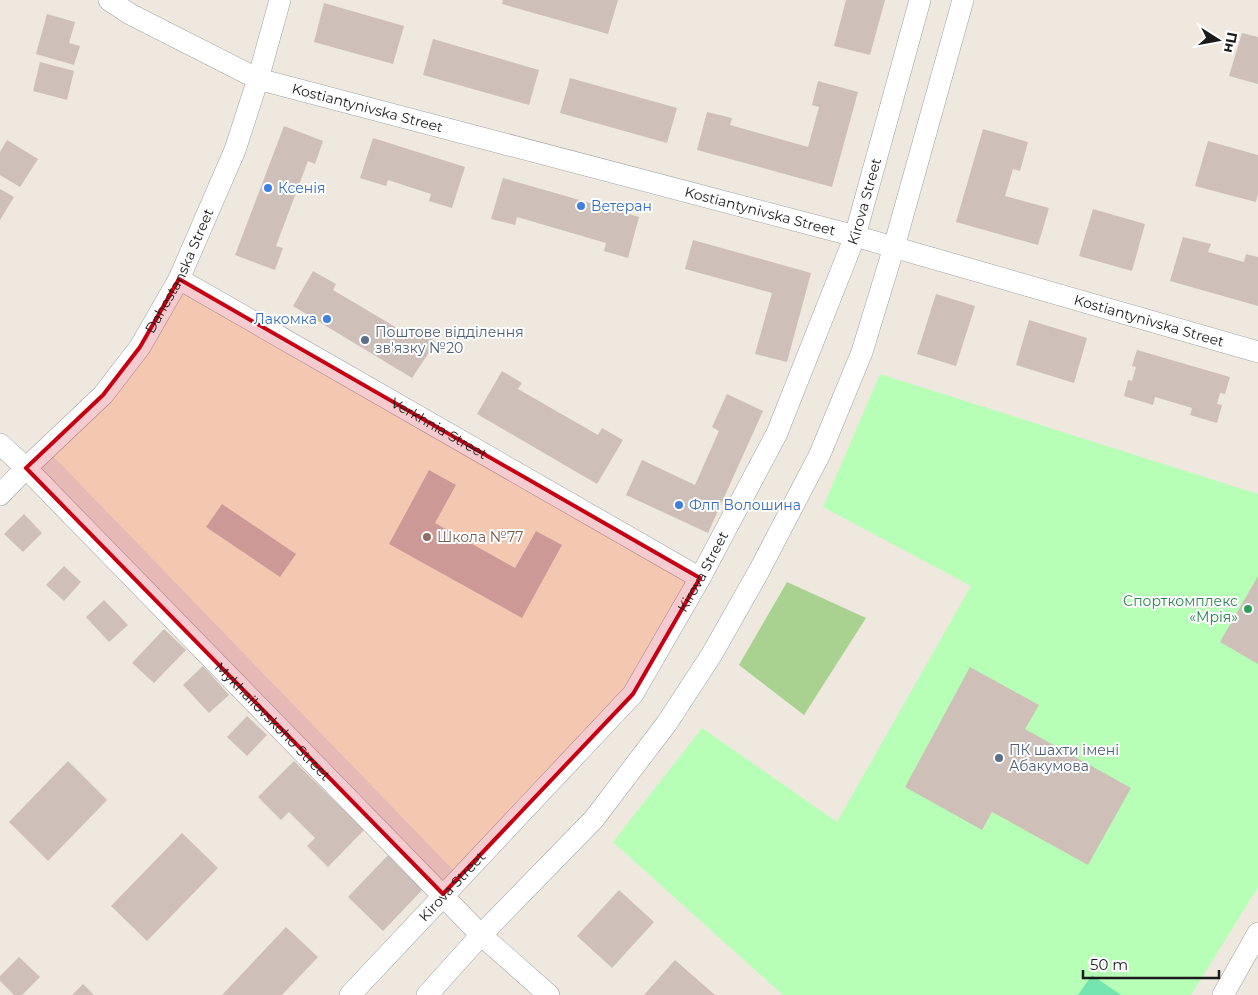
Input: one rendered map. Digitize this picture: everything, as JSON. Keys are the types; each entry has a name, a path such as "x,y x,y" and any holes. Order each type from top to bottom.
{"street":[{"name":"Kostiantynivska Street","path":"109,0 130,14 258,79 855,236 1258,352"},
{"name":"Dahestanska Street","path":"0,495 103,395 140,347 179,279 235,150 258,79 280,0"},
{"name":"Kirova Street","path":"350,995 633,694 700,578 777,433 855,236 920,0"},
{"path":"427,995 481,935 594,819 667,723 712,654 759,571 820,454 862,352 894,247 963,0"},
{"name":"Verkhnia Street","path":"179,279 700,578"},
{"name":"Mykhailovskoho Street","path":"0,444 26,468 481,935 549,995"},
{"path":"1223,995 1258,933"}],"highlighted area":[{"path":"179,279 700,578 633,694 443,894 26,468 103,395 140,347"}],"shaded area":[{"path":"180,289 687,582 625,687 457,874 54,457 128,381"}],"green space":[{"path":"880,374 1258,494 1258,887 1191,995 783,995 613,842 702,728 837,822 971,586 823,507"},
{"path":"787,582 866,618 804,715 739,665"},
{"path":"1092,975 1121,995 1078,995"}],"building":[{"path":"503,0 618,0 608,34 502,4"},
{"path":"846,0 885,0 870,55 834,46"},
{"path":"324,3 404,26 393,64 314,42"},
{"path":"47,14 75,22 69,43 80,46 74,65 36,54"},
{"path":"1242,33 1258,37 1258,84 1229,76"},
{"path":"433,39 539,70 529,105 423,75"},
{"path":"40,62 74,71 67,100 33,91"},
{"path":"570,78 677,108 667,143 560,113"},
{"path":"818,81 858,92 832,187 697,150 707,112 732,118 730,125 808,147 819,107 812,105"},
{"path":"284,126 323,141 315,164 308,161 276,246 283,248 275,270 235,255"},
{"path":"983,129 1028,142 1020,171 1013,169 1005,196 1049,208 1038,245 956,222"},
{"path":"373,138 465,167 452,208 429,201 431,194 388,180 386,186 360,178"},
{"path":"7,140 38,159 20,187 0,175 0,152"},
{"path":"1208,141 1258,155 1258,194 1256,202 1195,186"},
{"path":"503,178 639,217 628,258 604,251 606,243 517,217 515,225 491,219"},
{"path":"0,189 14,197 0,220"},
{"path":"1093,209 1145,224 1132,271 1079,256"},
{"path":"1183,237 1211,244 1208,252 1244,262 1246,254 1258,257 1258,306 1170,281"},
{"path":"693,240 811,273 787,362 755,354 772,293 685,269"},
{"path":"313,271 336,284 333,290 414,338 418,330 436,342 412,378 293,306"},
{"path":"936,294 975,306 956,366 917,354"},
{"path":"1029,320 1087,338 1074,383 1016,365"},
{"path":"1137,350 1230,377 1225,394 1220,393 1217,404 1222,405 1217,423 1190,415 1192,408 1155,397 1153,405 1124,396 1128,380 1132,381 1136,367 1132,366"},
{"path":"502,371 522,383 518,389 598,435 602,428 623,440 597,484 477,414"},
{"path":"727,394 763,411 708,533 626,495 642,460 695,485 719,431 712,427"},
{"name":"Школа №77","path":"429,470 456,485 435,523 515,568 536,531 562,545 522,618 389,544"},
{"path":"222,504 296,554 280,577 206,527"},
{"path":"24,514 42,533 23,552 4,534"},
{"path":"64,566 81,582 64,601 46,585"},
{"name":"Спорткомплекс «Мрія»","path":"1258,576 1258,664 1220,642"},
{"path":"104,600 128,625 109,642 86,617"},
{"path":"164,629 186,650 154,683 132,663"},
{"path":"203,666 229,695 209,713 183,685"},
{"name":"ПК шахти імені Абакумова","path":"970,667 1039,705 1025,729 1131,788 1088,865 992,812 982,830 905,787"},
{"path":"247,716 267,735 247,756 227,737"},
{"path":"68,761 107,800 48,861 9,822"},
{"path":"294,761 364,830 328,867 307,846 315,838 289,812 281,820 258,797"},
{"path":"182,833 218,868 147,941 111,906"},
{"path":"390,853 425,887 383,931 348,897"},
{"path":"619,890 654,922 612,968 577,936"},
{"path":"286,927 318,957 282,995 222,995"},
{"path":"19,957 40,977 22,995 14,995 0,981 0,976"},
{"path":"675,960 715,995 644,995"},
{"path":"83,984 94,995 72,995"}],"place":[{"name":"Ксенія","path":"268,188"},
{"name":"Ветеран","path":"581,206"},
{"name":"Лакомка","path":"327,319"},
{"name":"Поштове відділення зв'язку №20","path":"365,340"},
{"name":"Флп Волошина","path":"679,505"},
{"name":"Школа №77","path":"427,537"},
{"name":"Спорткомплекс «Мрія»","path":"1248,609"},
{"name":"ПК шахти імені Абакумова","path":"999,758"}]}
